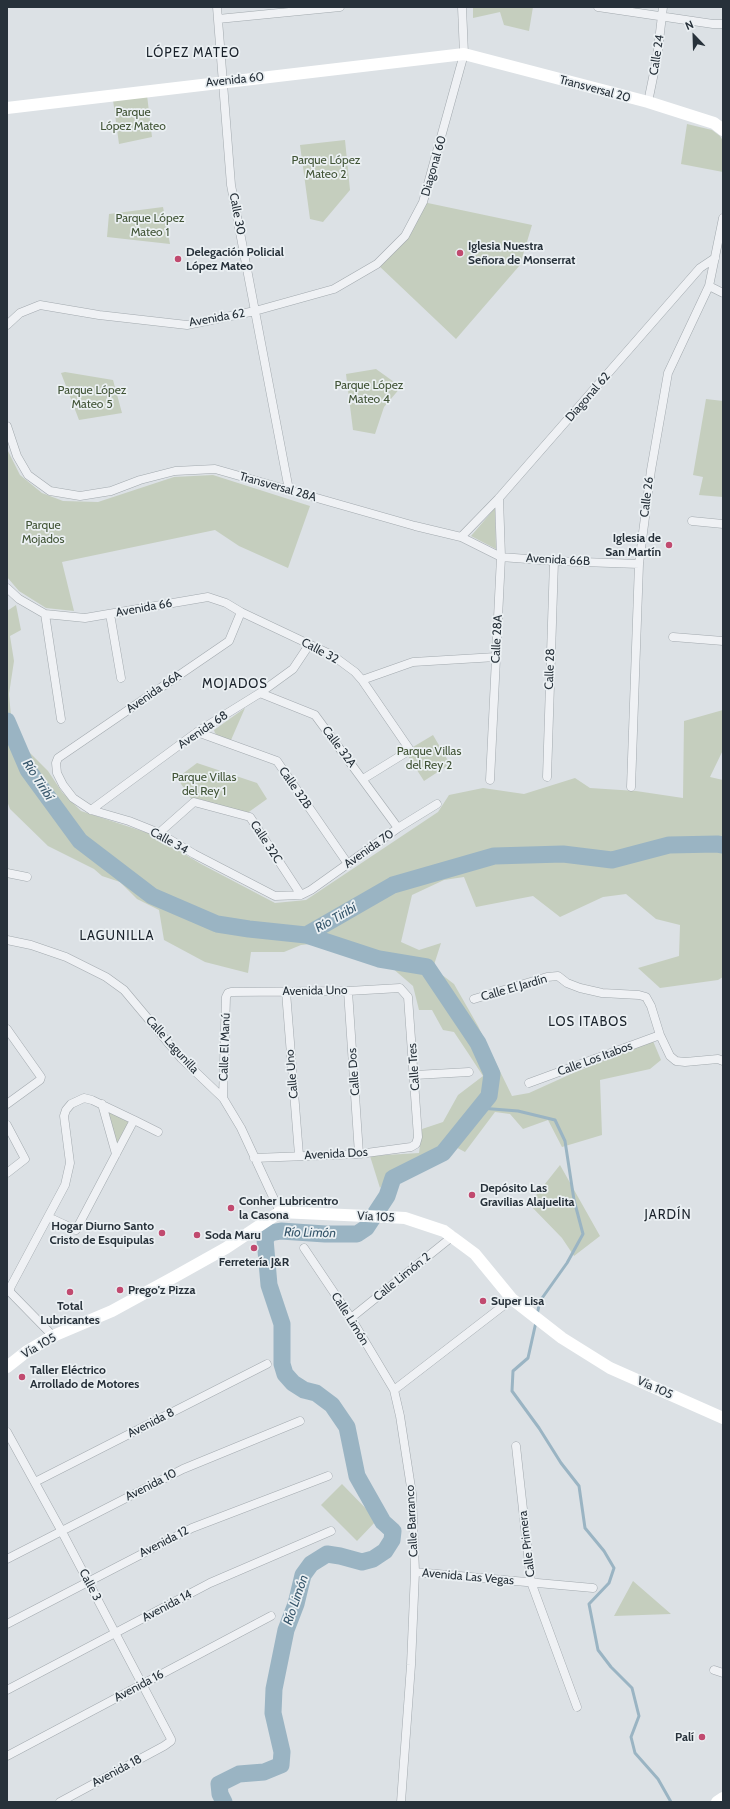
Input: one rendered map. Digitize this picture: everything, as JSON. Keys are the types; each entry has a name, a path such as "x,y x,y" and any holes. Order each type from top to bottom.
{"main road":[{"name":"Avenida 60","path":"7,108 223,81 464,54"},
{"name":"Transversal 20","path":"464,54 648,102 714,123 723,130"},
{"name":"Vía 105","path":"7,1367 26,1352 53,1336 112,1311 226,1248 280,1212 387,1216 405,1218 444,1231 453,1236 475,1254 512,1299 562,1338 610,1368 723,1418"},
{"path":"716,1802 723,1798"}],"street":[{"name":"Calle 30","path":"218,7 231,185 271,387 289,490"},
{"path":"218,19 340,7"},
{"path":"462,7 464,54"},
{"path":"598,7 713,24 723,24"},
{"name":"Calle 24","path":"648,102 657,58 663,7"},
{"name":"Diagonal 60","path":"377,264 405,236 423,202 464,54"},
{"name":"Calle 26","path":"631,787 639,564 651,470 668,373 709,286 723,218"},
{"name":"Diagonal 62","path":"461,537 499,498 700,268 715,258"},
{"name":"Avenida 62","path":"7,325 20,313 40,304 99,315 187,325 255,311 334,289 377,264"},
{"path":"709,286 723,293"},
{"name":"Transversal 28A","path":"7,426 17,456 28,475 50,491 80,496 112,491 140,480 175,471 215,469 415,526 461,537 501,557"},
{"name":"Calle 28A","path":"490,780 501,557 499,498"},
{"path":"692,521 723,524"},
{"name":"Avenida 66B","path":"501,557 554,561 639,564"},
{"name":"Calle 28","path":"547,777 554,561"},
{"path":"7,588 19,598 45,614 61,719"},
{"name":"Avenida 66","path":"45,614 85,618 208,597 226,603 241,612"},
{"name":"Calle 32","path":"241,612 332,655 355,672 362,680 410,750 363,779"},
{"name":"Avenida 66A","path":"56,763 58,758 229,640 241,612"},
{"path":"110,614 121,678"},
{"path":"673,636 723,641"},
{"name":"Avenida 68","path":"91,810 197,732 260,693 293,669 309,645"},
{"path":"362,680 413,662 496,656"},
{"name":"Calle 32A","path":"260,693 315,715 398,828"},
{"name":"Calle 32B","path":"197,732 277,761 348,864"},
{"name":"Calle 34","path":"56,763 57,773 63,785 73,798 91,810 129,821 159,833 194,854 275,896 301,896"},
{"name":"Calle 32C","path":"159,833 194,802 250,817 301,896"},
{"name":"Avenida 70","path":"301,896 398,828 437,804"},
{"path":"7,873 27,878"},
{"name":"Calle Lagunilla","path":"7,940 31,945 66,957 106,977 124,990 181,1058 223,1098 241,1128 280,1212"},
{"name":"Calle El Jardín","path":"474,999 547,977 558,976 567,983 580,988 602,993 639,995 646,997 651,1006 660,1035 670,1056 676,1061 685,1062 708,1059 718,1059 723,1061"},
{"name":"Avenida Uno","path":"226,997 230,992 348,991 400,988 404,992"},
{"name":"Calle Dos","path":"348,991 359,1154"},
{"name":"Calle Uno","path":"286,992 299,1155"},
{"name":"Calle Tres","path":"404,992 408,997 415,1075 418,1137 416,1144"},
{"name":"Calle El Manú","path":"223,1098 226,997"},
{"path":"7,1104 40,1080 41,1077 8,1030"},
{"name":"Calle Los Itabos","path":"529,1083 660,1035"},
{"path":"415,1075 470,1072"},
{"path":"53,1336 10,1292 10,1288 65,1184 70,1163 64,1116 66,1110 71,1104 84,1098 102,1104 158,1132"},
{"path":"102,1104 116,1154"},
{"path":"48,1217 76,1230 134,1120"},
{"path":"7,1125 24,1159 7,1173"},
{"name":"Avenida Dos","path":"254,1158 299,1155 359,1154 411,1147 416,1144"},
{"name":"Calle Limón 2","path":"350,1318 453,1236"},
{"name":"Calle Limón","path":"304,1248 350,1318 394,1390"},
{"path":"394,1390 512,1299"},
{"name":"Avenida 8","path":"35,1482 267,1364"},
{"name":"Calle Barranco","path":"394,1390 400,1416 412,1494 415,1572 411,1665 401,1802"},
{"name":"Avenida 10","path":"7,1559 61,1530 183,1469 300,1421"},
{"name":"Calle 3","path":"7,1432 61,1530 171,1739"},
{"name":"Calle Primera","path":"516,1446 531,1582 577,1707"},
{"name":"Avenida 12","path":"7,1624 192,1528 328,1476"},
{"name":"Avenida 14","path":"7,1690 210,1583 331,1531"},
{"name":"Avenida Las Vegas","path":"415,1572 593,1588"},
{"name":"Avenida 16","path":"7,1756 271,1616"},
{"path":"714,1670 723,1673"},
{"name":"Avenida 18","path":"60,1802 164,1746 171,1742 171,1739"}],"green space":[{"path":"473,7 533,7 529,31 504,25 500,12 473,18"},
{"name":"Parque López Mateo","path":"147,95 152,137 119,144 113,100"},
{"path":"687,124 712,130 720,136 723,141 723,172 681,164"},
{"name":"Parque López Mateo 2","path":"345,140 350,190 323,222 310,219 300,145"},
{"path":"423,202 532,225 520,265 456,339 377,264 405,236"},
{"name":"Parque López Mateo 1","path":"163,207 170,244 107,237 109,214"},
{"name":"Parque López Mateo 4","path":"376,369 401,387 384,407 375,434 353,430 346,374"},
{"name":"Parque López Mateo 5","path":"65,372 113,380 122,413 79,420 61,373"},
{"path":"706,399 723,401 723,497 699,495 703,477 693,475"},
{"name":"Parque Mojados","path":"7,449 20,475 42,493 63,501 98,502 174,477 213,475 310,506 288,568 239,546 215,530 62,562 74,611 46,608 19,591 7,577"},
{"path":"495,508 496,549 471,536"},
{"path":"16,605 21,630 10,636 14,661 9,694 11,716 24,747 48,771 62,792 81,811 151,834 201,864 275,903 306,900 438,812 449,795 483,788 524,794 575,778 590,788 636,791 683,798 684,721 723,710 723,750 710,777 723,780 723,977 718,980 660,988 638,968 679,956 680,925 656,919 626,894 603,897 560,917 533,896 476,907 464,877 444,880 412,895 401,942 419,950 441,943 433,968 454,984 478,1026 512,1096 529,1093 571,1074 653,1041 661,1060 650,1069 600,1080 602,1135 562,1147 548,1120 523,1129 510,1114 495,1112 465,1152 448,1143 434,1163 414,1170 393,1169 380,1188 370,1156 419,1153 422,1129 443,1122 458,1095 483,1076 454,1032 443,1030 432,1010 419,1010 413,986 391,967 320,943 301,945 284,952 251,952 248,973 205,962 164,940 159,910 137,899 120,882 102,876 94,869 48,846 10,809 7,801 7,611"},
{"path":"245,708 231,740 218,736 215,733 214,730"},
{"name":"Parque Villas del Rey 2","path":"433,735 450,764 424,781 408,756 415,751 413,747"},
{"name":"Parque Villas del Rey 1","path":"197,763 257,783 267,799 246,814 192,800 177,778"},
{"path":"106,1110 131,1123 117,1149"},
{"path":"560,1165 600,1236 574,1256 562,1238 529,1204"},
{"path":"342,1484 377,1520 357,1541 321,1505"},
{"path":"633,1581 671,1614 614,1616"}],"waterway":[{"name":"Río Limón","path":"7,721 28,770 80,841 152,896 217,924 306,935 379,959 427,967 478,1043 492,1074 489,1096 443,1153 393,1178 387,1196 366,1228 357,1234 325,1234 281,1231 270,1233 265,1239 269,1285 282,1324 282,1364 285,1374 293,1383 304,1390 316,1393 332,1405 347,1427 357,1476 383,1522 393,1531 392,1540 385,1551 373,1559 362,1562 327,1554 311,1564 303,1575 296,1604 286,1630 274,1689 273,1713 282,1752 281,1765 264,1772 239,1774 219,1784 220,1794 224,1802"},
{"name":"Río Tiribí","path":"306,935 393,885 494,856 563,854 612,860 669,845 723,845"},
{"path":"480,1108 518,1111 555,1120 565,1141 574,1200 583,1234 567,1263 540,1301 537,1315"},
{"path":"536,1322 528,1358 513,1371 512,1391 539,1428 561,1463 579,1486 585,1528 604,1551 614,1568 609,1583 589,1604 598,1650 611,1667 632,1688 639,1716 631,1737 635,1753 658,1779 671,1802"}],"place":[{"name":"Iglesia Nuestra Señora de Monserrat","path":"460,253"},
{"name":"Delegación Policial López Mateo","path":"178,259"},
{"name":"Iglesia de San Martín","path":"669,545"},
{"name":"Depósito Las Gravilias Alajuelita","path":"472,1195"},
{"name":"Conher Lubricentro la Casona","path":"231,1208"},
{"name":"Hogar Diurno Santo Cristo de Esquipulas","path":"162,1233"},
{"name":"Soda Maru","path":"197,1235"},
{"name":"Ferretería J&R","path":"254,1248"},
{"name":"Prego'z Pizza","path":"120,1290"},
{"name":"Total Lubricantes","path":"70,1292"},
{"name":"Super Lisa","path":"483,1301"},
{"name":"Taller Eléctrico Arrollado de Motores","path":"22,1377"},
{"name":"Palí","path":"702,1737"}],"district":[{"name":"LÓPEZ MATEO","path":"193,53"},
{"name":"MOJADOS","path":"235,684"},
{"name":"LAGUNILLA","path":"117,936"},
{"name":"LOS ITABOS","path":"588,1022"},
{"name":"JARDÍN","path":"668,1215"}]}
